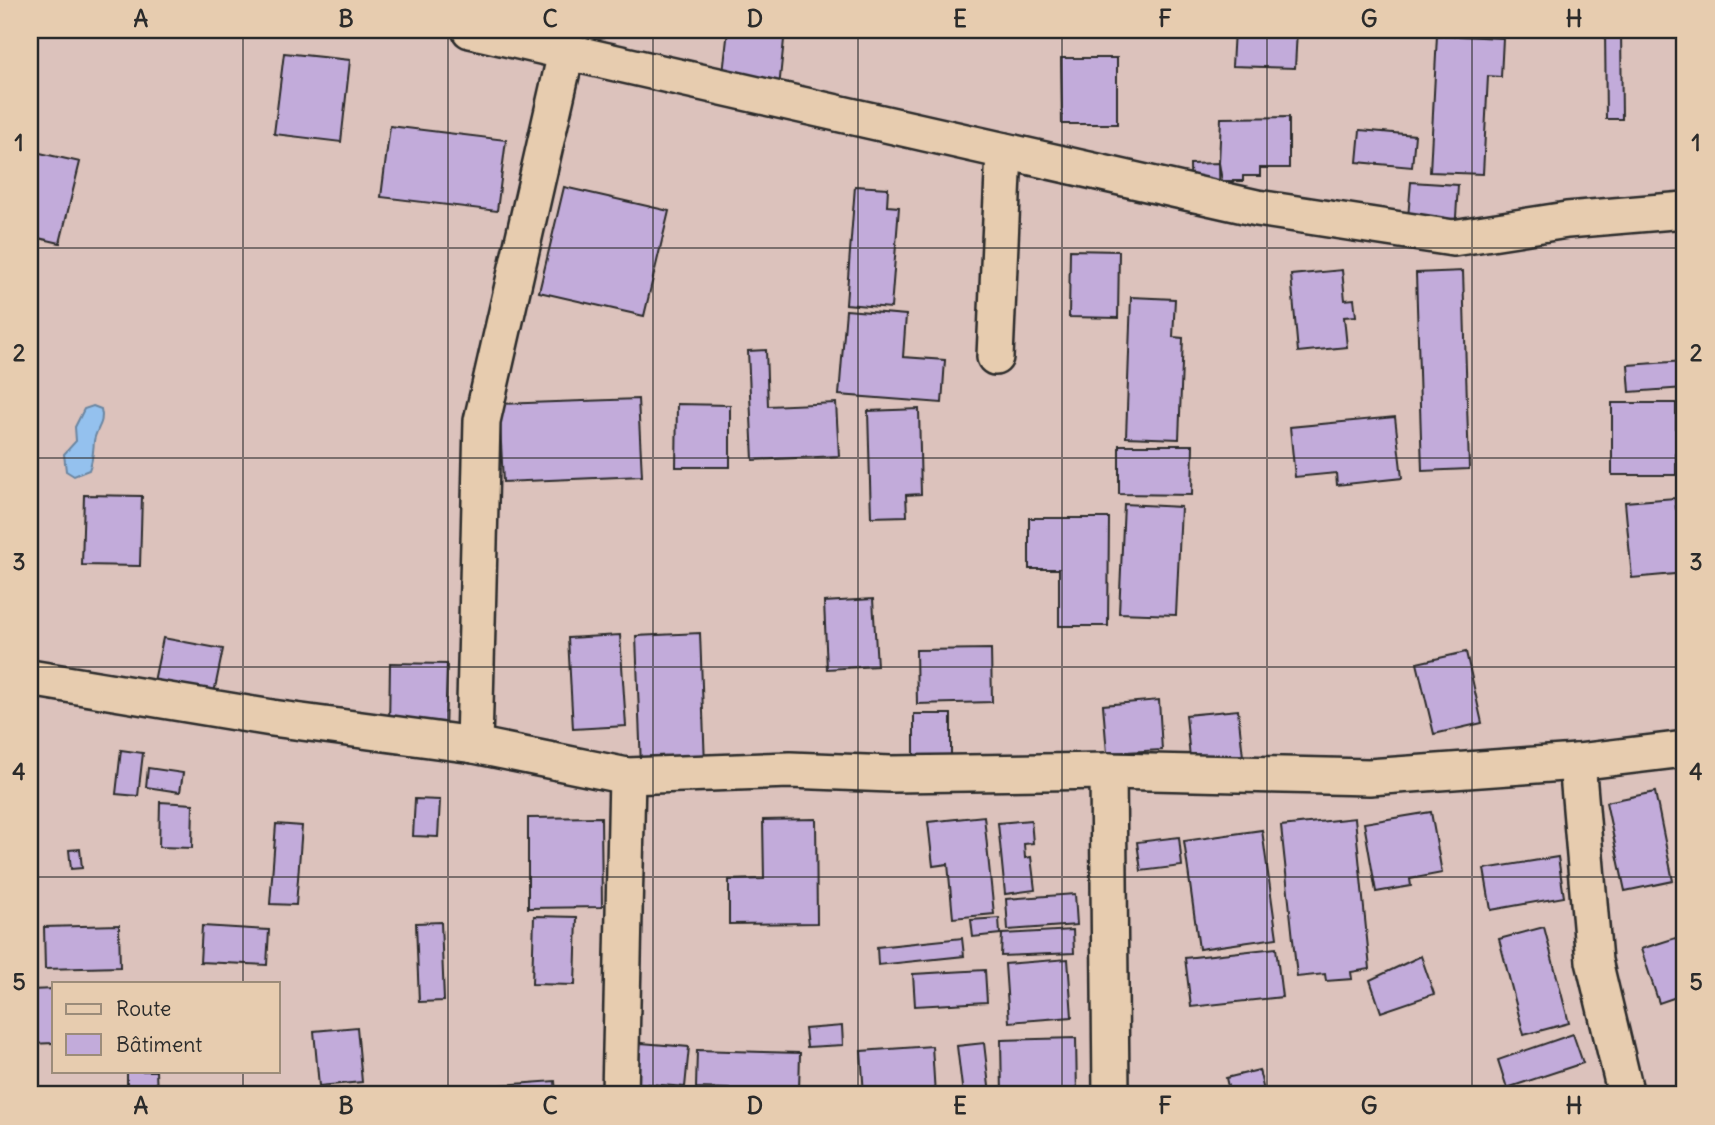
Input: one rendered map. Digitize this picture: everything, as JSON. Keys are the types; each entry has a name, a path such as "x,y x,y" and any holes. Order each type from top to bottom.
{"street":[{"path":"470,30 1257,208 1452,238 1567,220 1685,210"},
{"path":"474,745 482,421 566,53"},
{"path":"995,357 1004,151"},
{"path":"30,678 272,718 474,745 627,776 790,770 891,774 1108,771 1369,777 1577,762 1685,749"},
{"path":"1577,762 1594,961 1626,1095"},
{"path":"1108,771 1111,1095"},
{"path":"620,1095 627,776"}],"water":[{"path":"93,406 101,409 102,418 95,437 91,463 89,470 74,476 66,471 64,454 76,441 75,427 84,409"}],"building":[{"path":"728,30 785,30 779,88 722,82"},
{"path":"1234,30 1297,30 1295,68 1232,66"},
{"path":"1605,30 1621,30 1622,119 1606,119"},
{"path":"1437,35 1503,38 1501,77 1488,76 1483,174 1430,172"},
{"path":"284,53 350,60 341,142 274,134"},
{"path":"1061,58 1117,58 1117,124 1062,124"},
{"path":"1289,117 1289,168 1260,168 1260,176 1243,176 1243,181 1222,181 1219,163 1221,118"},
{"path":"390,126 506,140 497,211 381,197"},
{"path":"1360,130 1415,135 1412,167 1357,162"},
{"path":"31,151 80,162 60,243 30,236"},
{"path":"1219,163 1220,213 1191,213 1190,164"},
{"path":"1411,182 1458,185 1455,233 1407,230"},
{"path":"855,186 888,188 887,206 899,207 891,308 846,304"},
{"path":"564,187 669,211 644,316 539,292"},
{"path":"1070,250 1119,251 1118,318 1069,317"},
{"path":"1342,270 1345,300 1354,299 1356,316 1344,317 1347,347 1298,352 1291,275"},
{"path":"1463,271 1469,469 1422,471 1416,273"},
{"path":"1131,297 1175,299 1173,337 1183,338 1179,439 1126,437"},
{"path":"846,310 906,315 903,357 945,360 942,403 839,395"},
{"path":"766,350 768,406 836,403 839,456 753,460 748,351"},
{"path":"1685,361 1685,388 1630,392 1628,365"},
{"path":"638,399 642,476 503,482 499,404"},
{"path":"1612,403 1676,403 1676,475 1612,475"},
{"path":"677,404 730,405 730,467 676,467"},
{"path":"919,409 921,494 906,495 907,516 871,517 868,411"},
{"path":"1395,417 1402,478 1337,485 1336,473 1295,477 1290,427"},
{"path":"1119,445 1193,445 1192,495 1119,494"},
{"path":"84,495 142,496 140,566 82,565"},
{"path":"1675,498 1676,509 1685,508 1685,573 1632,578 1625,502"},
{"path":"1124,504 1181,507 1176,615 1119,613"},
{"path":"1029,518 1109,518 1108,626 1059,626 1059,569 1029,569"},
{"path":"873,599 877,666 827,669 824,602"},
{"path":"1677,618 1685,618 1685,654 1680,655"},
{"path":"700,633 705,765 641,767 636,636"},
{"path":"620,635 626,726 573,729 568,638"},
{"path":"163,638 223,649 211,708 151,696"},
{"path":"991,649 992,702 917,704 916,650"},
{"path":"1466,652 1482,723 1434,734 1417,663"},
{"path":"390,663 447,664 445,731 389,729"},
{"path":"1159,700 1162,750 1107,753 1103,705"},
{"path":"1238,710 1245,775 1192,780 1186,715"},
{"path":"914,714 951,714 951,766 914,766"},
{"path":"121,750 143,753 138,796 116,794"},
{"path":"148,768 183,773 180,792 146,787"},
{"path":"1655,792 1673,881 1625,891 1606,802"},
{"path":"415,799 440,800 438,837 413,836"},
{"path":"160,802 193,804 192,848 159,847"},
{"path":"1431,812 1442,873 1410,879 1411,886 1376,892 1364,823"},
{"path":"984,816 994,914 953,918 948,864 933,866 928,822"},
{"path":"601,817 602,907 528,908 528,818"},
{"path":"1355,818 1370,969 1351,972 1352,979 1326,981 1325,974 1297,977 1281,826"},
{"path":"816,819 817,923 729,924 729,880 764,879 763,820"},
{"path":"1031,820 1033,843 1024,844 1025,858 1031,857 1035,890 1005,894 998,823"},
{"path":"276,824 302,826 296,905 270,904"},
{"path":"1262,830 1277,938 1199,949 1184,841"},
{"path":"1179,837 1182,866 1141,871 1137,842"},
{"path":"80,849 82,868 71,869 69,850"},
{"path":"1558,857 1564,897 1491,910 1484,869"},
{"path":"1075,894 1077,925 1008,930 1006,899"},
{"path":"534,916 577,917 575,985 532,984"},
{"path":"999,918 1000,934 973,937 971,920"},
{"path":"441,922 444,1001 419,1002 416,923"},
{"path":"119,925 120,967 45,969 44,927"},
{"path":"202,926 269,930 267,965 200,962"},
{"path":"1544,927 1569,1023 1524,1035 1499,939"},
{"path":"1073,930 1074,953 1001,956 1002,934"},
{"path":"1685,935 1685,994 1659,1003 1641,949"},
{"path":"962,938 964,956 878,965 877,947"},
{"path":"1276,948 1282,997 1191,1007 1185,958"},
{"path":"1421,956 1434,994 1381,1012 1370,980"},
{"path":"1068,959 1072,1017 1009,1022 1005,964"},
{"path":"985,970 987,1002 915,1006 913,974"},
{"path":"52,989 52,1043 30,1044 30,990"},
{"path":"1685,1001 1685,1055 1675,1003"},
{"path":"842,1026 843,1045 807,1047 805,1029"},
{"path":"357,1027 362,1082 319,1086 314,1031"},
{"path":"1573,1034 1583,1063 1507,1088 1498,1060"},
{"path":"1076,1038 1077,1095 1002,1095 1001,1040"},
{"path":"641,1043 689,1047 685,1087 637,1083"},
{"path":"984,1043 990,1095 963,1095 957,1046"},
{"path":"932,1046 935,1095 864,1095 861,1051"},
{"path":"697,1050 800,1053 799,1091 696,1088"},
{"path":"1259,1070 1265,1095 1230,1095 1226,1078"},
{"path":"127,1072 156,1072 157,1095 127,1095"},
{"path":"555,1081 556,1095 474,1095 473,1087"}]}
